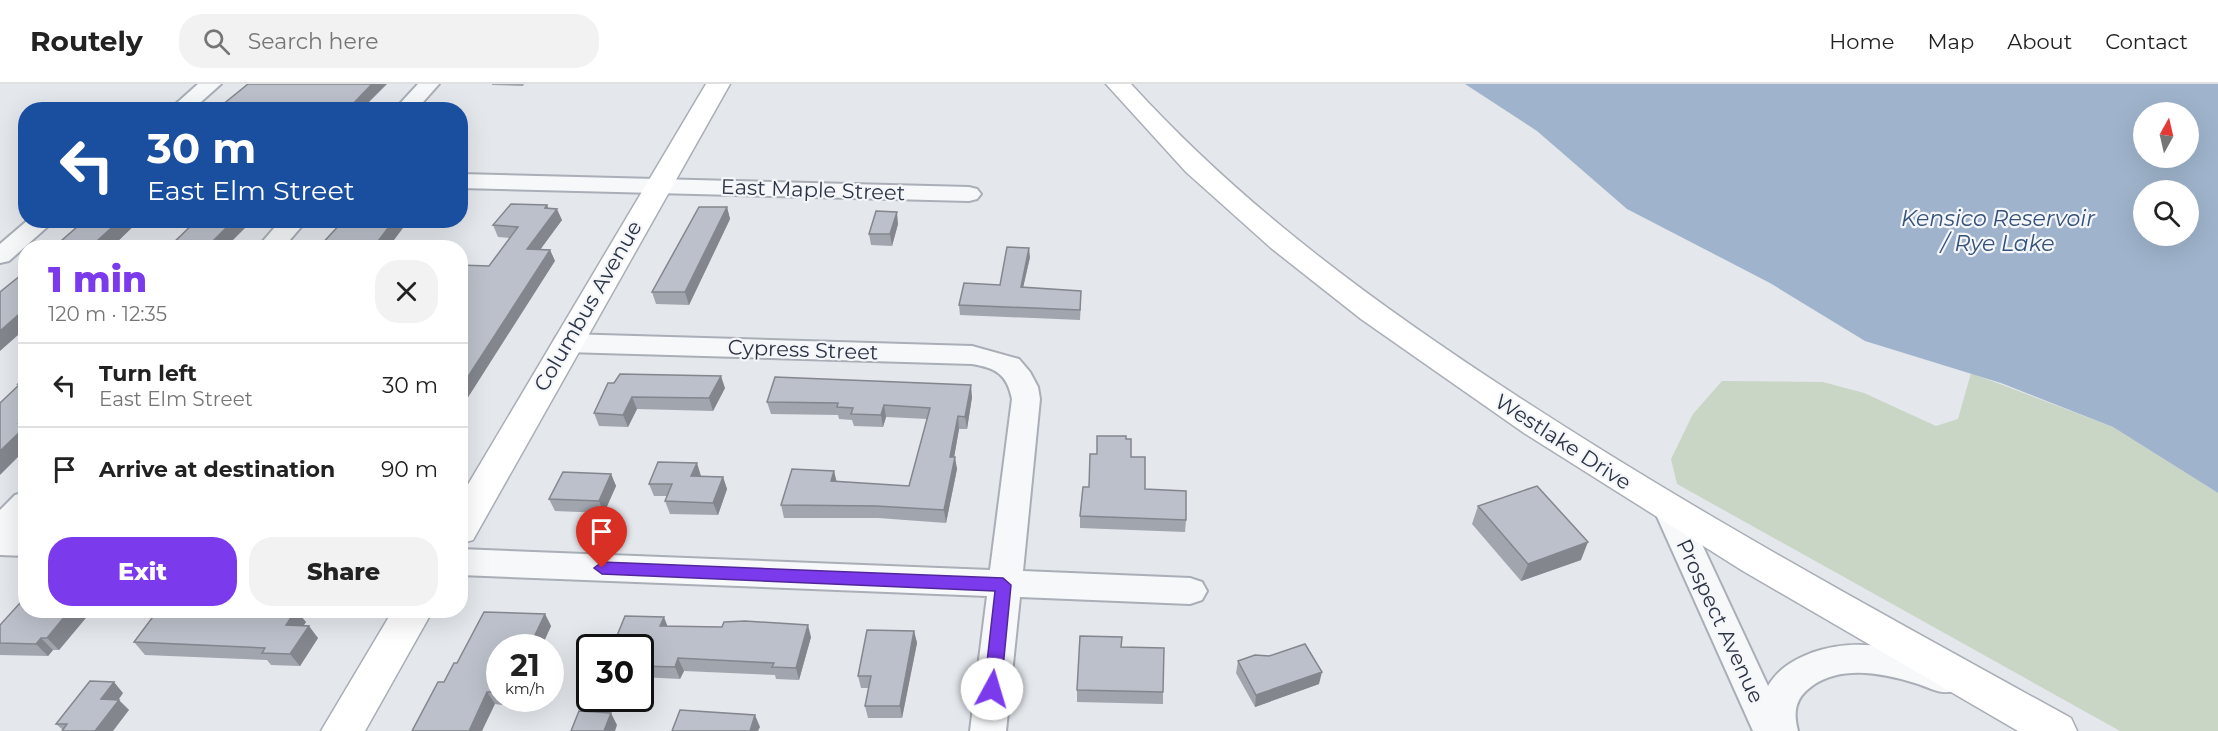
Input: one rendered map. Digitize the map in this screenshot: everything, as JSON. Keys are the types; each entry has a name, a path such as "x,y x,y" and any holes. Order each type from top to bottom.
{"street":[{"path":"189,102 211,84"},
{"path":"412,102 429,84"},
{"name":"Columbus Avenue","path":"468,516 718,84"},
{"name":"Westlake Drive","path":"1118,84 1153,123 1221,189 1342,289 1493,397 1670,510 1867,626 2056,731"},
{"name":"East Maple Street","path":"468,181 969,194"},
{"path":"19,240 33,228"},
{"path":"276,240 288,228"},
{"path":"0,256 18,241"},
{"name":"Cypress Street","path":"566,343 972,355 1007,363 1017,371 1026,399 1003,585"},
{"name":"Prospect Avenue","path":"1670,510 1771,731"},
{"path":"0,530 18,511"},
{"path":"0,543 18,544"},
{"path":"468,562 1190,591"},
{"path":"988,731 1003,585"},
{"path":"342,731 409,618"},
{"name":"Prospect Avenue","path":"1780,731 1777,712 1785,688 1803,672 1828,662 1857,658 1896,664 1941,677 2010,705"}],"green space":[{"path":"1971,373 2113,427 2218,493 2218,731 2120,731 1677,484 1671,459 1693,414 1722,381 1823,382 1864,393 1936,426 1958,419"}],"water":[{"name":"Kensico Reservoir / Rye Lake","path":"1465,84 2218,84 2218,493 2113,427 2001,383 1865,341 1770,283 1627,209 1537,131"}],"building":[{"path":"248,84 372,84 355,102 226,102"},
{"path":"511,204 547,205 545,208 557,209 527,249 550,250 468,377 468,265 489,266 518,227 493,225"},
{"path":"699,207 727,207 685,292 652,292"},
{"path":"876,211 897,212 890,234 869,234"},
{"path":"76,228 111,228 98,240 62,240"},
{"path":"189,228 226,228 214,240 176,240"},
{"path":"337,228 388,228 379,240 325,240"},
{"path":"1007,247 1029,248 1021,287 1081,291 1080,310 959,305 964,283 1000,285"},
{"path":"18,277 18,315 0,331 0,292"},
{"path":"620,374 721,376 709,398 632,397 623,415 594,413 608,383 614,383"},
{"path":"775,377 971,385 965,417 958,416 950,457 955,457 944,510 876,506 781,505 792,469 834,471 831,481 909,486 930,408 884,405 881,415 851,414 853,408 837,407 838,403 767,402"},
{"path":"18,386 18,434 0,451 0,403"},
{"path":"1097,436 1126,436 1126,439 1131,439 1131,457 1145,457 1145,489 1186,491 1186,520 1080,516 1083,487 1089,487 1090,454 1097,454"},
{"path":"658,462 697,463 691,476 723,477 713,503 665,501 672,484 649,484"},
{"path":"563,472 611,474 599,501 549,499"},
{"path":"1537,486 1588,542 1528,564 1478,506"},
{"path":"18,605 18,618 63,618 47,638 41,638 36,644 0,643 0,625"},
{"path":"484,612 545,614 535,634 486,634 486,694 469,731 412,731 438,682 444,682 454,663 457,663"},
{"path":"625,616 664,617 660,626 722,627 724,622 745,621 808,625 796,668 772,667 774,663 678,658 675,667 654,666 654,634 618,634"},
{"path":"152,618 291,618 286,625 309,626 290,654 262,653 265,648 134,642"},
{"path":"867,630 914,631 900,706 865,706 871,676 858,676"},
{"path":"1080,636 1122,637 1121,647 1164,648 1163,692 1077,690"},
{"path":"1305,644 1322,672 1256,695 1238,661 1255,655 1269,656"},
{"path":"90,681 114,682 101,699 119,700 95,731 62,731 67,724 56,724"},
{"path":"680,710 755,715 750,731 672,731"},
{"path":"579,712 611,713 604,731 571,731"}],"route":[{"path":"602,568 1003,585 992,689"}]}
